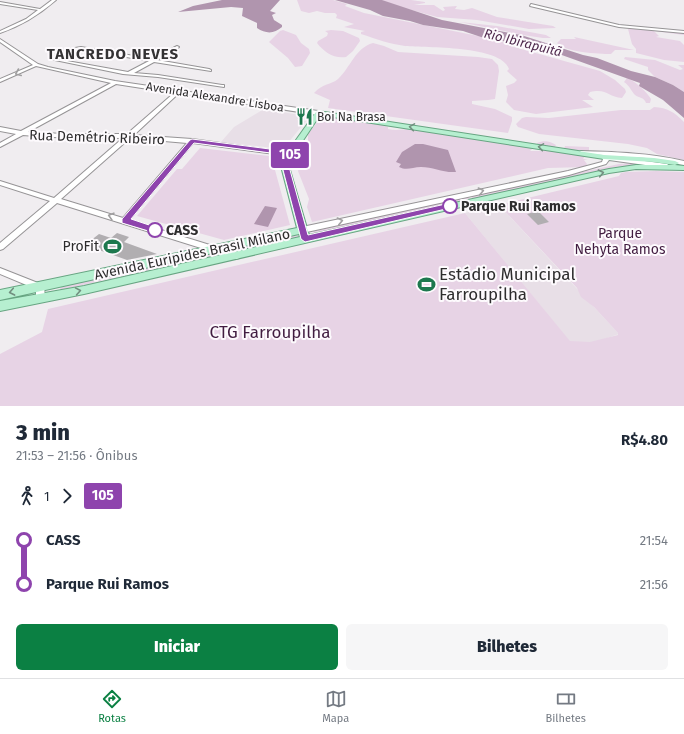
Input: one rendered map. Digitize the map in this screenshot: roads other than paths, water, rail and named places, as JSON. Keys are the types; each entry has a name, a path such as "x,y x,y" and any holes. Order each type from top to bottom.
{"main road":[{"name":"Avenida Alexandre Lisboa","path":"318,113 604,157"},
{"path":"303,234 286,170 290,154 318,113"},
{"path":"604,157 654,160 682,166"},
{"name":"Avenida Euripides Brasil Milano","path":"0,306 40,292 215,250 303,234 627,168 682,166"},
{"name":"Avenida Euripides Brasil Milano","path":"0,295 84,290 236,256 303,234"}],"street":[{"path":"0,3 8,0"},
{"path":"0,32 16,26 42,10 54,0"},
{"path":"0,3 42,10"},
{"path":"531,5 619,26 684,32"},
{"name":"Avenida Alexandre Lisboa","path":"0,40 36,65 115,82 318,113"},
{"path":"0,145 177,47"},
{"path":"209,70 81,48 70,50 55,56 52,59 129,74 222,86"},
{"path":"0,81 36,65"},
{"path":"0,247 178,92"},
{"name":"Rua Demétrio Ribeiro","path":"0,129 20,134 128,136 192,141 290,154"},
{"path":"125,221 192,141"},
{"path":"579,152 638,154 667,158 682,166"},
{"name":"Avenida Euripides Brasil Milano","path":"303,234 569,173 604,163 606,159 604,157"},
{"path":"0,183 236,256"},
{"path":"0,271 40,292"}],"water":[{"path":"222,0 280,0 270,11 276,13 272,15 274,20 282,25 282,27 273,32 260,30 257,28 257,23 242,16 243,8 231,7 178,12 193,6"},
{"name":"Rio Ibirapuitã","path":"335,0 382,0 442,20 521,35 597,58 631,71 655,77 684,92 684,118 663,100 639,86 640,83 545,49 481,37 463,31 423,25 383,16 370,10"},
{"path":"415,144 423,144 448,150 456,172 447,172 425,167 407,169 399,167 401,164 396,162 402,152"},
{"path":"265,206 277,208 268,227 254,224"}],"place":[{"name":"Boi Na Brasa","path":"304,117"},
{"name":"Parque Rui Ramos","path":"450,206"},
{"name":"CASS","path":"155,230"},
{"name":"ProFit","path":"112,246"},
{"name":"Estádio Municipal Farroupilha","path":"426,284"}],"district":[{"name":"TANCREDO NEVES","path":"113,54"}],"park label":[{"name":"Parque Nehyta Ramos","path":"620,242"},
{"name":"CTG Farroupilha","path":"270,332"}]}
